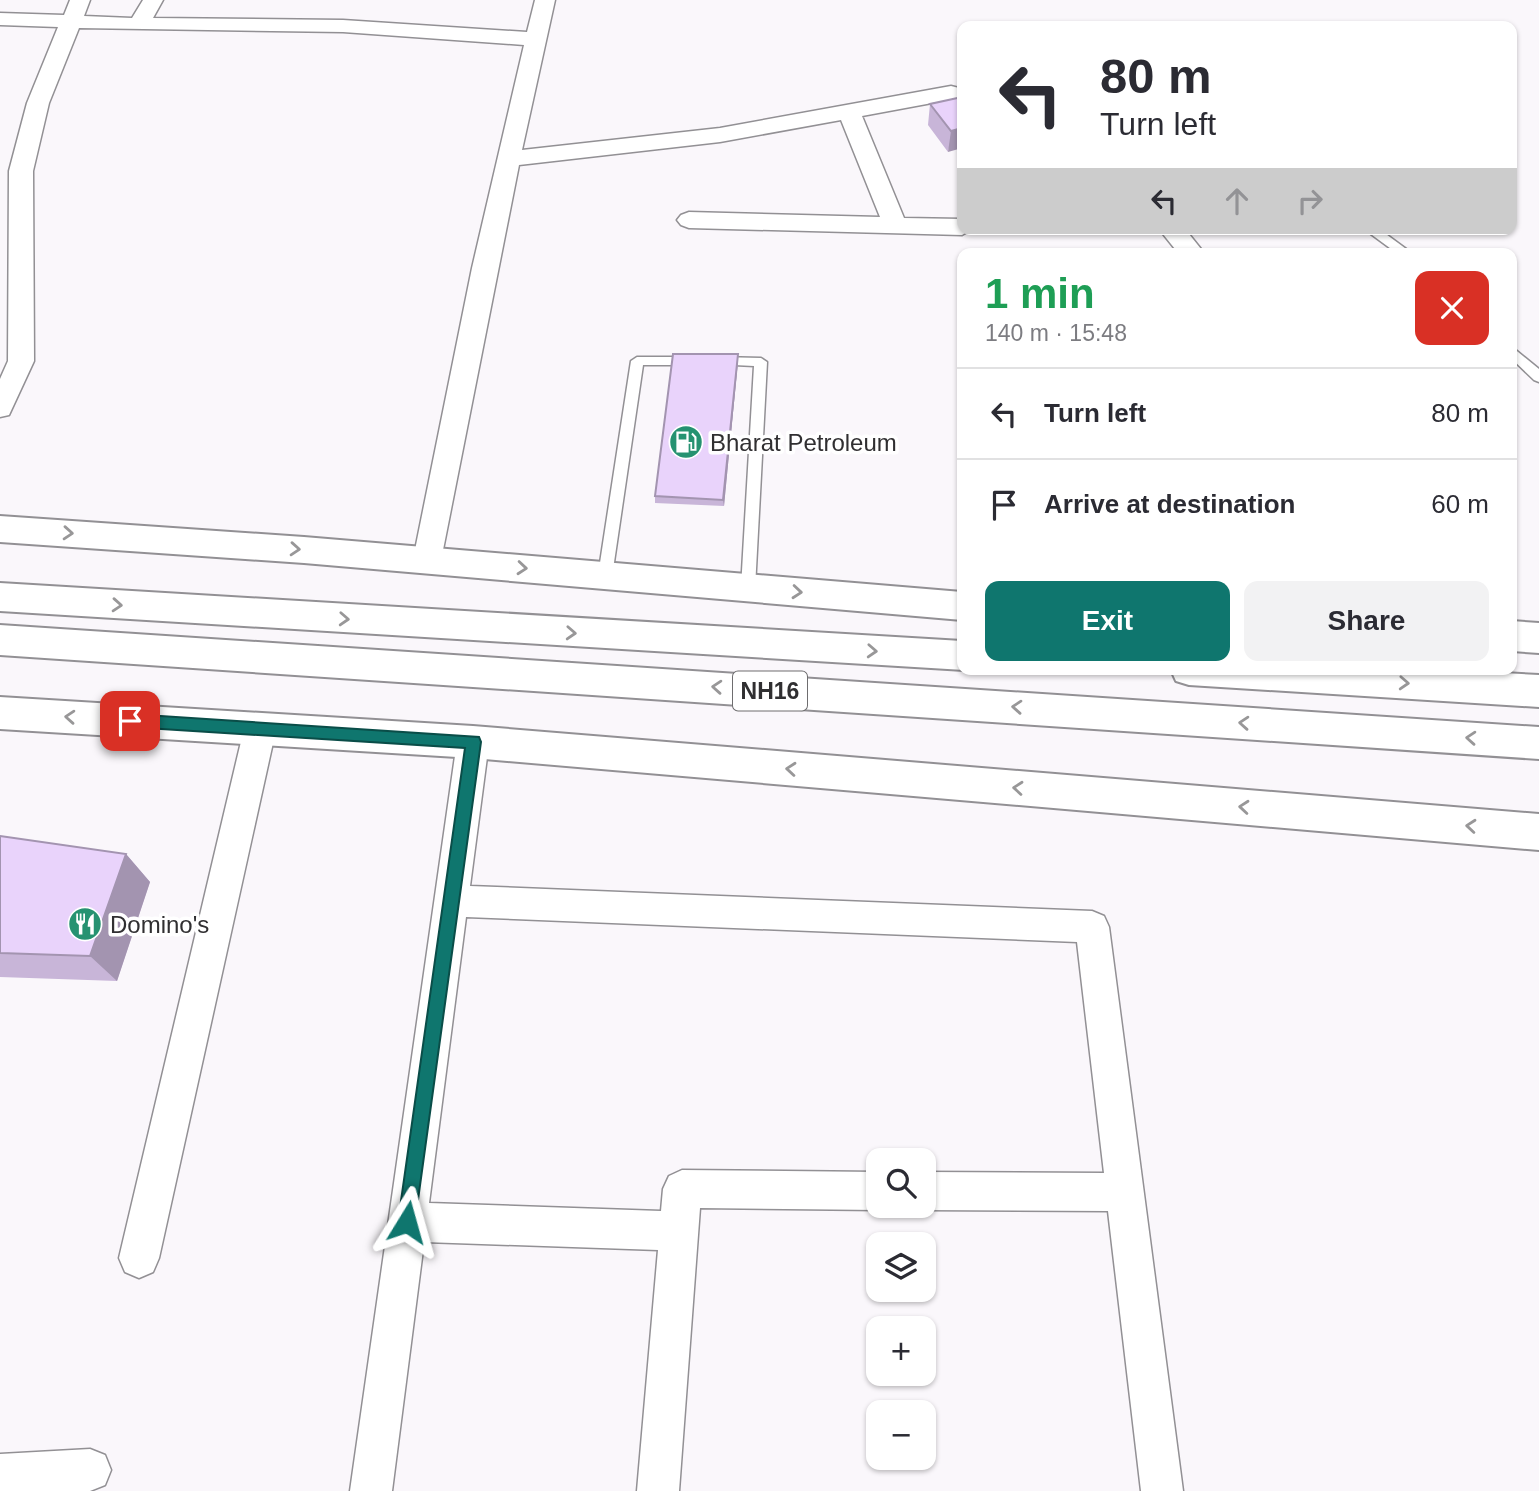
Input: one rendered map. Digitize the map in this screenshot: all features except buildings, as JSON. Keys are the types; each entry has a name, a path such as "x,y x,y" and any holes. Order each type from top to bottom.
{"main road":[{"path":"0,528 427,560 957,606"},
{"name":"NH16","path":"0,597 957,656"},
{"path":"1517,636 1539,638"},
{"name":"NH16","path":"0,640 1539,743"},
{"path":"1272,675 1539,691"},
{"path":"0,713 473,742 1539,832"}],"street":[{"path":"0,408 21,361 21,172 38,103 80,0"},
{"path":"139,24 153,0"},
{"path":"427,560 484,268 545,0"},
{"path":"0,19 139,24 343,26 534,39"},
{"path":"509,159 720,135 951,93"},
{"path":"849,111 895,226"},
{"path":"689,220 957,227"},
{"path":"139,1258 260,729"},
{"path":"371,1491 473,742"},
{"path":"452,901 1092,927 1162,1491"},
{"path":"658,1491 682,1189 866,1191"},
{"path":"936,1191 1125,1192"},
{"path":"407,1222 679,1231"},
{"path":"0,1475 90,1470"}],"lane":[{"path":"1379,235 1398,248"},
{"path":"1517,356 1539,377"},
{"path":"605,576 636,361 761,362 748,587"}],"place":[{"name":"Bharat Petroleum","path":"686,442"},
{"name":"Domino's","path":"85,924"}],"route":[{"path":"130,721 473,742 407,1222"}]}
